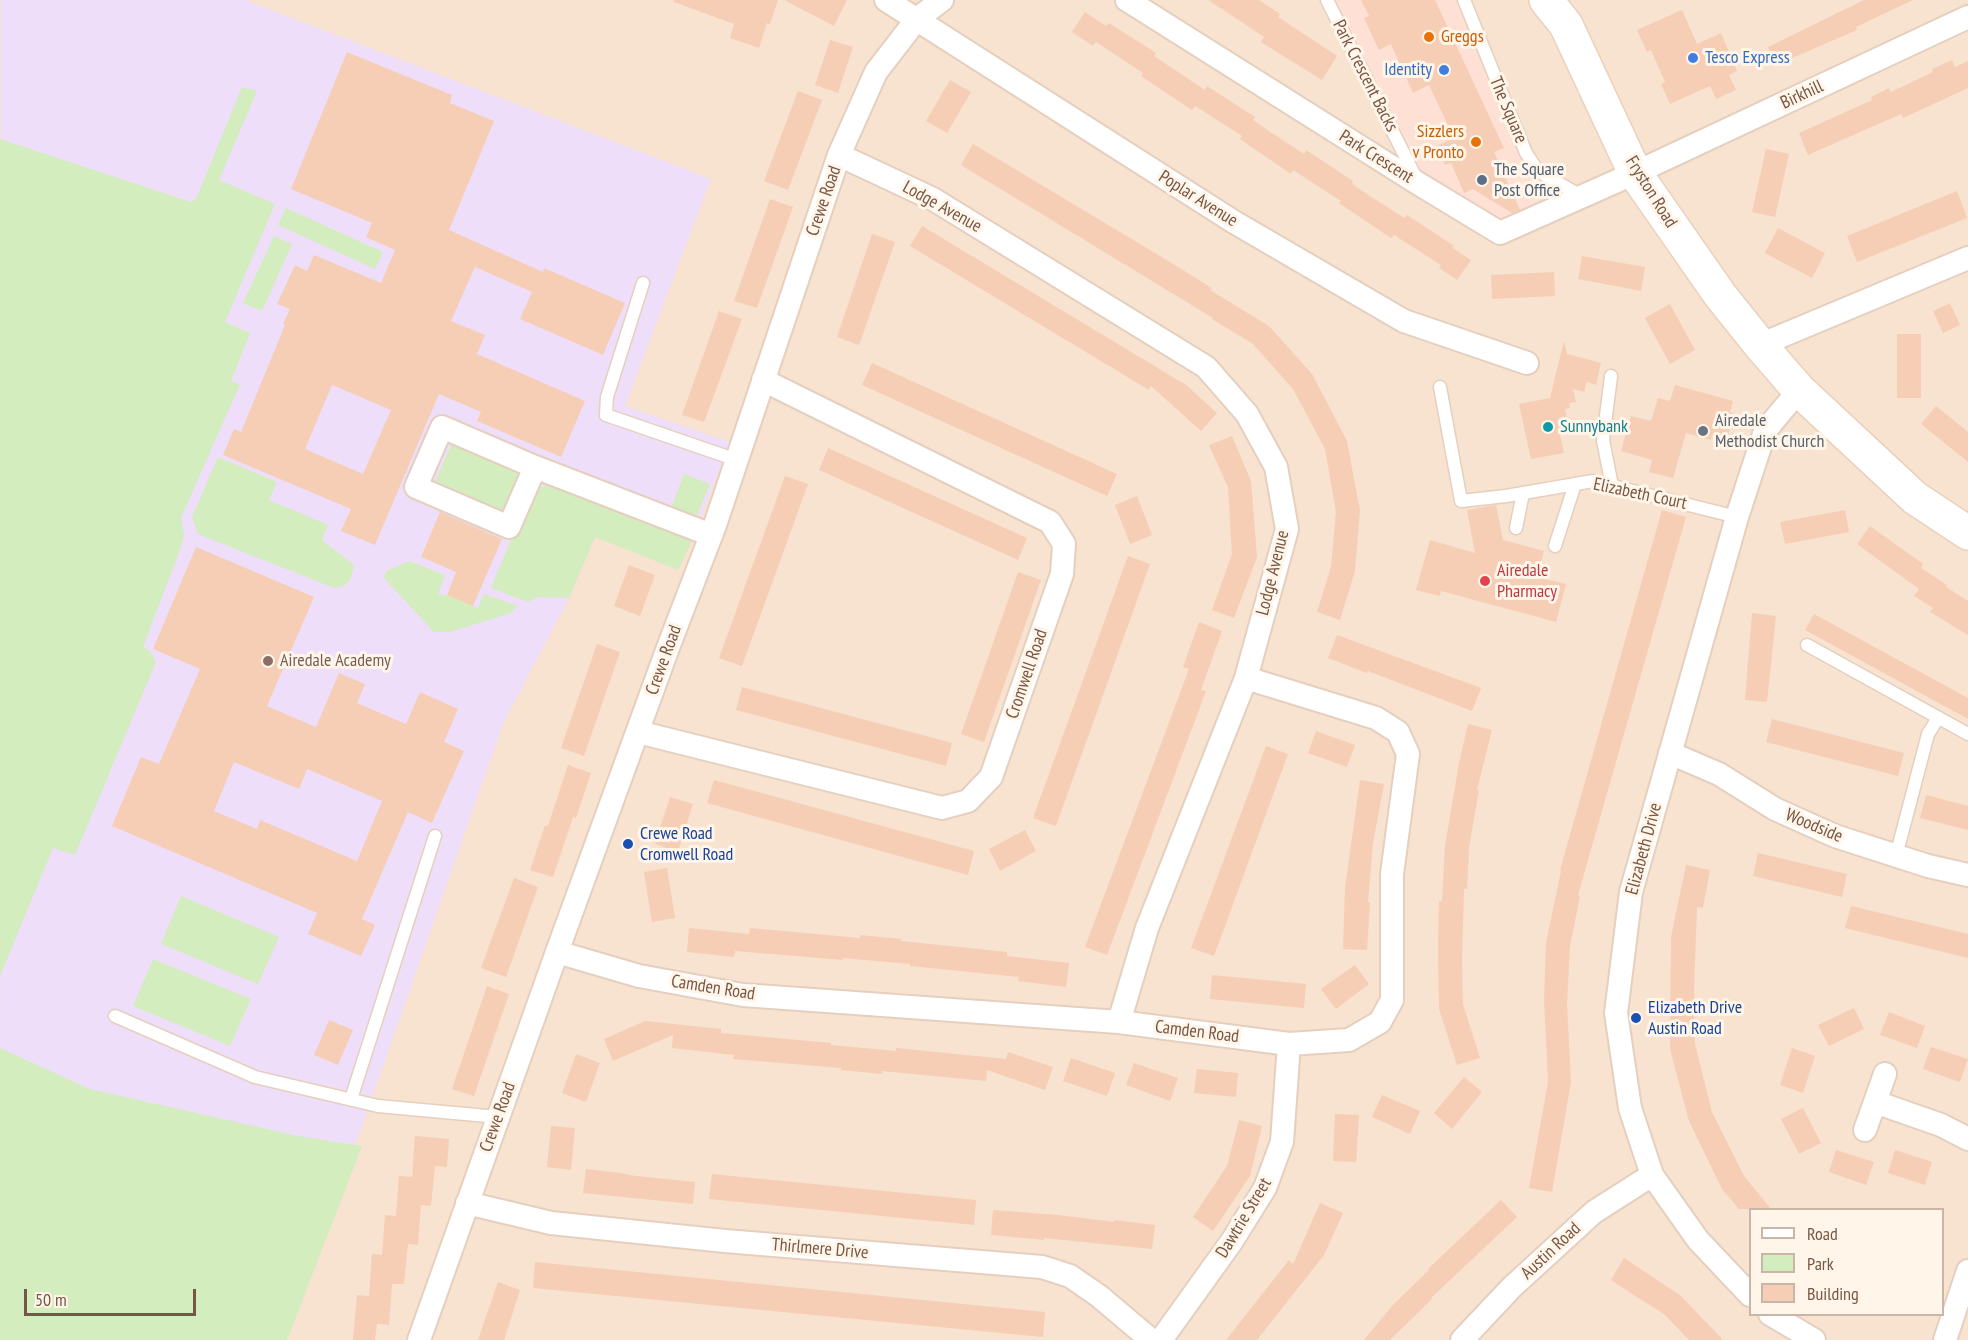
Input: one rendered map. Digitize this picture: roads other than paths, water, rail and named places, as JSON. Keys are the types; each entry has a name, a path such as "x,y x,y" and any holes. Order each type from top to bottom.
{"street":[{"name":"Poplar Avenue","path":"886,0 1234,222 1404,321 1527,363"},
{"name":"Crewe Road","path":"419,1340 557,952 711,536 839,155 876,72 917,19 942,0"},
{"name":"Park Crescent","path":"1127,0 1500,233 1635,173"},
{"name":"Fryston Road","path":"1546,0 1564,13 1635,173 1720,295 1799,390 1915,498 1968,533"},
{"name":"Birkhill","path":"1635,173 1968,17"},
{"name":"Lodge Avenue","path":"839,155 933,199 1206,367 1247,414 1276,467 1287,529 1246,678 1147,928 1119,1022"},
{"path":"1760,345 1968,258"},
{"name":"Cromwell Road","path":"638,732 942,808 968,801 990,777 994,766 1062,574 1064,544 1050,522 763,380"},
{"name":"Elizabeth Drive","path":"1749,1294 1698,1240 1652,1175 1630,1108 1616,1013 1631,892 1737,517 1765,431 1799,390"},
{"path":"535,467 509,527 416,487 442,427 535,467 711,536"},
{"name":"Camden Road","path":"557,952 639,976 743,995 1119,1022 1289,1044 1349,1040 1380,1022 1392,1000 1392,874 1408,754 1398,732 1376,718 1246,678"},
{"name":"Woodside","path":"1670,753 1719,774 1775,809 1835,836 1928,866 1968,875"},
{"name":"Dawtrie Street","path":"1161,1340 1232,1241 1265,1188 1282,1142 1289,1044"},
{"path":"1865,1130 1885,1074"},
{"path":"1875,1102 1941,1125 1968,1139"},
{"name":"Austin Road","path":"1469,1338 1512,1287 1594,1212 1652,1175"},
{"name":"Thirlmere Drive","path":"467,1203 551,1223 725,1241 1042,1267 1070,1276 1151,1340"},
{"path":"1945,1340 1968,1271"},
{"path":"1773,1316 1814,1340"}],"lane":[{"name":"Park Crescent Backs","path":"1326,0 1419,184"},
{"name":"The Square","path":"1464,0 1527,153 1536,168 1543,174 1581,196"},
{"path":"643,283 607,397 606,415 737,460"},
{"path":"1611,376 1603,440 1612,486"},
{"name":"Elizabeth Court","path":"1440,387 1461,501 1593,481 1737,517"},
{"path":"1555,546 1575,484"},
{"path":"1516,528 1523,493"},
{"path":"1807,645 1968,734"},
{"path":"1896,856 1928,734 1938,718"},
{"path":"351,1099 435,836"},
{"path":"114,1016 255,1077 378,1106 498,1117"}],"place":[{"name":"Greggs","path":"1429,37"},
{"name":"Tesco Express","path":"1693,58"},
{"name":"Identity","path":"1444,70"},
{"name":"Sizzlers v Pronto","path":"1476,142"},
{"name":"The Square Post Office","path":"1482,180"},
{"name":"Sunnybank","path":"1548,427"},
{"name":"Airedale Methodist Church","path":"1703,431"},
{"name":"Airedale Pharmacy","path":"1485,581"},
{"name":"Airedale Academy","path":"268,661"},
{"name":"Crewe Road Cromwell Road","path":"628,844"},
{"name":"Elizabeth Drive Austin Road","path":"1636,1018"}]}
